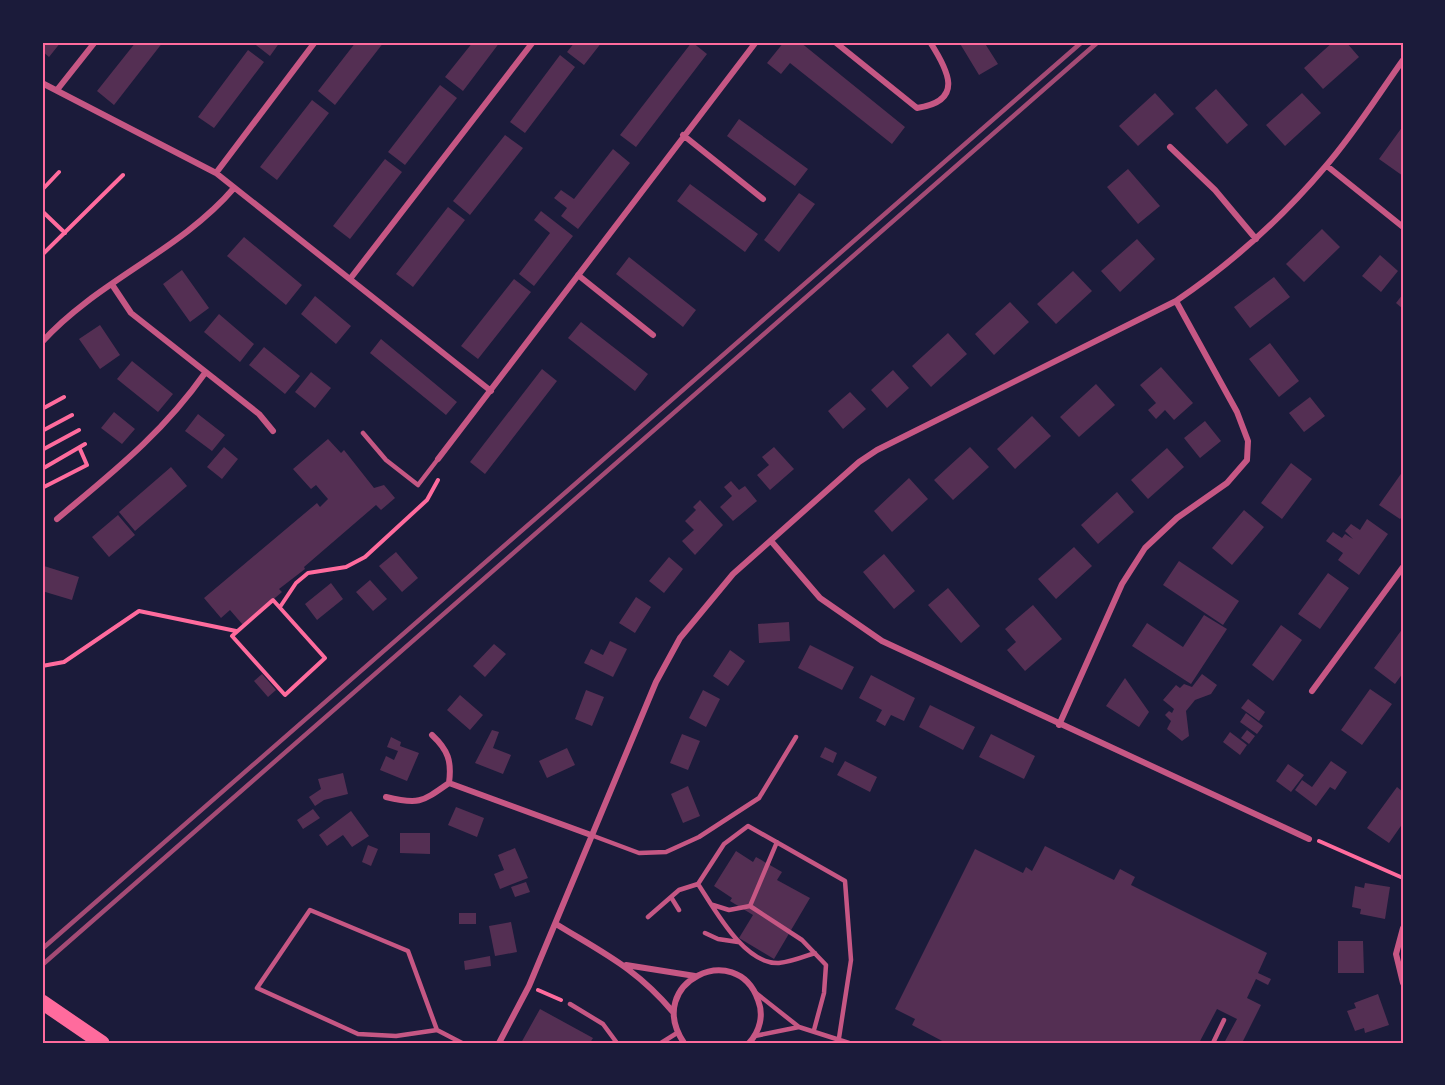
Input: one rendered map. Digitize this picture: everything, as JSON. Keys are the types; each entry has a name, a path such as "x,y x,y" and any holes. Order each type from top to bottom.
{"main road":[{"path":"42,1002 101,1042"}],"street":[{"path":"57,90 95,42"},
{"path":"216,173 315,42"},
{"path":"350,279 533,42"},
{"path":"438,459 756,42"},
{"path":"835,42 917,108 932,106 945,98 950,81 943,63 930,42"},
{"path":"499,1043 529,986 556,924 652,691 680,638 733,574 859,462 877,450 1176,301 1214,275 1256,239 1327,166 1403,60"},
{"path":"42,83 216,173 490,391"},
{"path":"683,135 763,199"},
{"path":"1170,147 1215,190 1256,239"},
{"path":"1327,166 1403,227"},
{"path":"42,342 69,317 200,221 234,188"},
{"path":"578,275 653,335"},
{"path":"113,286 131,313 259,414 273,431"},
{"path":"1059,725 1122,584 1145,548 1177,518 1227,483 1247,460 1248,441 1237,412 1176,301"},
{"path":"57,519 144,446 181,407 205,373"},
{"path":"771,541 820,598 882,641 1309,839"},
{"path":"1312,691 1403,567"},
{"path":"386,797 411,803 427,799 449,783 451,765 445,747 432,735"},
{"path":"449,783 591,835"},
{"path":"556,924 626,965 655,990 673,1011"},
{"path":"1403,928 1396,954 1403,983"},
{"path":"626,965 695,976"},
{"path":"684,1043 677,1033 673,1011 680,991 695,976 708,971 729,972 747,982 756,993 761,1014 755,1036 749,1043"}],"lane":[{"path":"363,433 386,460 418,484 438,459"},
{"path":"591,835 639,853 666,852 699,837 759,798 796,737"},
{"path":"648,917 679,890 698,884 724,844 748,826 845,881 851,960 839,1038"},
{"path":"750,906 777,842"},
{"path":"698,884 738,942 765,960 777,963 815,952"},
{"path":"671,897 679,910"},
{"path":"711,904 729,910 750,906 802,940 826,965 824,993 814,1030"},
{"path":"437,1030 408,951 310,909 257,988 358,1034 396,1036 437,1030 462,1043"},
{"path":"705,933 718,939 738,942"},
{"path":"756,993 799,1026 849,1043"},
{"path":"570,1004 603,1024 617,1043"},
{"path":"1213,1043 1224,1020"},
{"path":"755,1036 799,1026"},
{"path":"662,1043 677,1033"}],"path":[{"path":"42,190 59,172"},
{"path":"42,255 123,175"},
{"path":"42,211 65,233"},
{"path":"42,409 64,397"},
{"path":"42,431 72,415"},
{"path":"42,450 79,430"},
{"path":"42,469 80,449 85,444"},
{"path":"42,488 87,465 80,449"},
{"path":"280,607 296,583 308,573 346,567 365,557 427,501 441,475 438,459"},
{"path":"273,600 280,607 326,658 285,695 232,636 273,600"},
{"path":"42,666 64,662 139,611 236,631"},
{"path":"1309,839 1323,842 1403,878"},
{"path":"529,986 570,1004"}],"building":[{"path":"42,42 61,42 49,57 42,51"},
{"path":"136,42 163,42 114,105 97,91"},
{"path":"252,42 280,42 270,56"},
{"path":"356,42 384,42 335,105 318,91"},
{"path":"473,42 500,42 463,91 445,77"},
{"path":"575,42 602,42 584,65 567,52"},
{"path":"692,42 707,54 636,147 620,135"},
{"path":"784,42 800,42 905,127 892,144 790,63 781,74 767,63"},
{"path":"959,42 984,42 998,64 979,75"},
{"path":"1333,42 1346,42 1359,57 1323,89 1304,68"},
{"path":"248,50 264,62 214,128 198,117"},
{"path":"560,55 575,67 525,133 510,122"},
{"path":"440,85 457,98 405,165 388,152"},
{"path":"1216,89 1248,125 1227,144 1195,108"},
{"path":"1155,93 1174,114 1138,146 1119,126"},
{"path":"1302,93 1321,113 1285,146 1266,125"},
{"path":"312,100 329,113 277,180 260,167"},
{"path":"739,119 808,169 795,186 727,136"},
{"path":"1403,126 1403,176 1379,159"},
{"path":"505,135 523,148 470,215 453,201"},
{"path":"613,149 630,163 578,229 561,216 567,208 554,198 561,190 574,199"},
{"path":"385,159 402,172 350,239 333,226"},
{"path":"1128,169 1160,206 1138,224 1107,187"},
{"path":"690,184 758,234 745,252 677,201"},
{"path":"799,193 815,204 779,252 764,240"},
{"path":"448,207 465,220 413,287 396,274"},
{"path":"541,211 573,236 534,286 519,274 550,233 534,220"},
{"path":"1322,229 1340,247 1304,282 1286,264"},
{"path":"244,237 302,285 286,305 227,256"},
{"path":"1137,239 1155,259 1120,292 1101,271"},
{"path":"1380,255 1398,271 1381,292 1362,276"},
{"path":"629,257 696,310 683,327 616,274"},
{"path":"182,270 209,308 190,322 163,284"},
{"path":"1073,271 1092,291 1056,324 1037,304"},
{"path":"1274,277 1290,297 1250,328 1234,307"},
{"path":"514,279 531,292 478,359 461,346"},
{"path":"1403,294 1403,309 1396,303"},
{"path":"315,296 351,326 336,344 301,314"},
{"path":"1010,302 1029,322 994,355 975,334"},
{"path":"219,314 254,344 240,362 204,332"},
{"path":"581,322 648,374 635,391 568,338"},
{"path":"100,325 120,355 100,369 79,339"},
{"path":"948,333 967,354 931,387 912,366"},
{"path":"381,339 457,402 446,415 370,353"},
{"path":"1270,343 1299,381 1279,397 1249,359"},
{"path":"264,347 300,376 285,394 249,365"},
{"path":"132,361 173,394 158,412 117,379"},
{"path":"1161,367 1193,403 1174,420 1165,410 1156,419 1148,410 1156,403 1140,385"},
{"path":"542,369 557,381 485,474 470,462"},
{"path":"893,370 909,388 887,408 871,390"},
{"path":"311,372 331,388 315,408 295,392"},
{"path":"1096,384 1115,405 1079,437 1060,417"},
{"path":"850,392 866,409 843,429 828,411"},
{"path":"1310,397 1325,416 1304,432 1289,413"},
{"path":"114,412 135,429 122,444 101,428"},
{"path":"198,414 225,435 212,451 185,431"},
{"path":"1032,416 1051,436 1015,469 997,449"},
{"path":"1205,421 1221,441 1200,458 1184,438"},
{"path":"328,439 341,453 344,450 374,488 384,485 395,498 381,510 376,505 304,567 305,569 279,589 282,592 243,625 230,610 221,618 204,598 317,503 320,507 328,499 316,485 311,489 293,469"},
{"path":"224,447 238,459 222,479 207,467"},
{"path":"774,447 794,469 770,490 757,475 769,465 762,457"},
{"path":"970,447 989,467 953,500 934,480"},
{"path":"1167,448 1184,467 1148,499 1131,480"},
{"path":"1291,463 1312,479 1282,519 1261,503"},
{"path":"171,467 187,486 135,531 119,512"},
{"path":"1403,471 1403,516 1400,519 1379,505"},
{"path":"909,478 928,499 892,532 874,511"},
{"path":"731,481 739,490 745,486 757,501 733,521 720,507 732,496 724,487"},
{"path":"1117,492 1134,512 1098,544 1081,525"},
{"path":"700,500 723,525 695,555 682,541 694,530 685,521 696,510 693,507"},
{"path":"1244,510 1264,527 1232,565 1212,548"},
{"path":"118,515 135,535 109,557 92,537"},
{"path":"1367,519 1388,534 1359,575 1338,560 1343,553 1326,541 1333,532 1342,538 1345,534 1353,539 1345,531 1351,524 1360,530"},
{"path":"1074,547 1092,566 1056,599 1038,579"},
{"path":"396,552 418,578 402,592 379,566"},
{"path":"884,554 915,591 894,609 863,572"},
{"path":"669,557 683,569 664,593 649,581"},
{"path":"1179,561 1239,601 1223,625 1163,585"},
{"path":"44,566 79,577 72,600 42,591"},
{"path":"1328,573 1349,588 1320,629 1298,614"},
{"path":"370,580 387,599 373,611 356,592"},
{"path":"331,583 343,599 317,620 305,604"},
{"path":"948,588 980,626 961,643 928,605"},
{"path":"636,597 651,607 635,633 619,623"},
{"path":"1033,605 1062,639 1025,671 1007,650 1016,642 1005,629"},
{"path":"1204,615 1227,629 1191,684 1132,646 1147,623 1183,647"},
{"path":"789,622 790,641 759,643 758,624"},
{"path":"1281,625 1302,640 1273,681 1252,665"},
{"path":"1403,628 1403,673 1395,684 1374,668"},
{"path":"610,641 627,649 613,677 584,663 591,649 603,655"},
{"path":"494,644 506,654 485,677 473,666"},
{"path":"810,645 854,667 842,690 798,668"},
{"path":"730,650 745,661 728,686 713,676"},
{"path":"262,674 276,690 268,697 254,681"},
{"path":"1202,674 1217,685 1211,694 1195,700 1186,711 1189,736 1182,741 1167,729 1171,721 1165,715 1169,711 1172,713 1174,709 1163,700 1176,685 1180,688 1184,684 1192,687"},
{"path":"871,675 915,698 904,721 891,715 885,726 876,721 882,710 859,698"},
{"path":"1125,678 1149,712 1139,727 1106,706"},
{"path":"1370,689 1392,704 1362,745 1341,730"},
{"path":"586,690 604,697 592,726 575,719"},
{"path":"703,690 720,699 706,727 689,718"},
{"path":"460,695 483,715 470,730 447,710"},
{"path":"1248,699 1265,712 1259,721 1241,708"},
{"path":"930,705 975,727 963,750 919,727"},
{"path":"1246,713 1263,726 1257,734 1240,722"},
{"path":"492,730 499,732 493,748 511,755 503,774 475,763"},
{"path":"1247,730 1255,736 1249,744 1241,738"},
{"path":"1230,732 1247,745 1240,755 1223,742"},
{"path":"682,734 700,741 688,770 670,763"},
{"path":"991,734 1035,756 1024,779 979,757"},
{"path":"391,737 401,742 400,746 419,753 407,781 380,770 386,756 394,760 398,751 387,747"},
{"path":"825,747 837,753 833,763 820,757"},
{"path":"567,748 575,765 547,778 539,761"},
{"path":"845,761 877,777 870,792 837,775"},
{"path":"1331,761 1347,772 1335,790 1330,787 1316,806 1295,790 1302,780 1312,787"},
{"path":"1288,764 1304,775 1291,792 1276,781"},
{"path":"343,773 348,794 324,800 315,806 309,797 321,789 318,779"},
{"path":"688,786 700,816 683,823 671,794"},
{"path":"1397,787 1403,792 1403,823 1389,843 1367,828"},
{"path":"456,807 484,818 477,837 448,825"},
{"path":"313,809 320,818 303,829 297,820"},
{"path":"351,811 369,836 352,847 343,835 327,846 319,835"},
{"path":"400,833 430,833 430,854 400,853"},
{"path":"368,845 378,849 371,866 362,862"},
{"path":"1045,846 1114,880 1120,869 1135,877 1131,885 1267,953 1258,973 1271,979 1268,985 1256,979 1247,998 1261,1005 1242,1043 1224,1043 1237,1019 1217,1009 1199,1043 946,1043 912,1025 915,1019 895,1009 975,849 1023,873 1026,867 1032,871"},
{"path":"515,848 528,878 500,889 494,874 504,870 498,855"},
{"path":"736,851 753,862 756,857 782,872 777,880 810,898 774,959 739,938 753,915 730,901 732,898 714,886"},
{"path":"526,882 530,892 515,897 511,887"},
{"path":"1365,883 1390,887 1385,919 1360,914 1361,909 1352,907 1355,886 1364,888"},
{"path":"459,913 476,913 476,924 459,924"},
{"path":"511,922 517,952 495,956 489,926"},
{"path":"1338,941 1363,941 1364,973 1338,973"},
{"path":"490,956 491,966 465,970 464,961"},
{"path":"1378,994 1389,1025 1365,1033 1364,1028 1355,1031 1347,1011 1356,1008 1354,1003"},
{"path":"540,1009 593,1038 590,1043 521,1043"}],"railway":[{"path":"42,949 1082,42"},
{"path":"42,965 1098,42"}]}
